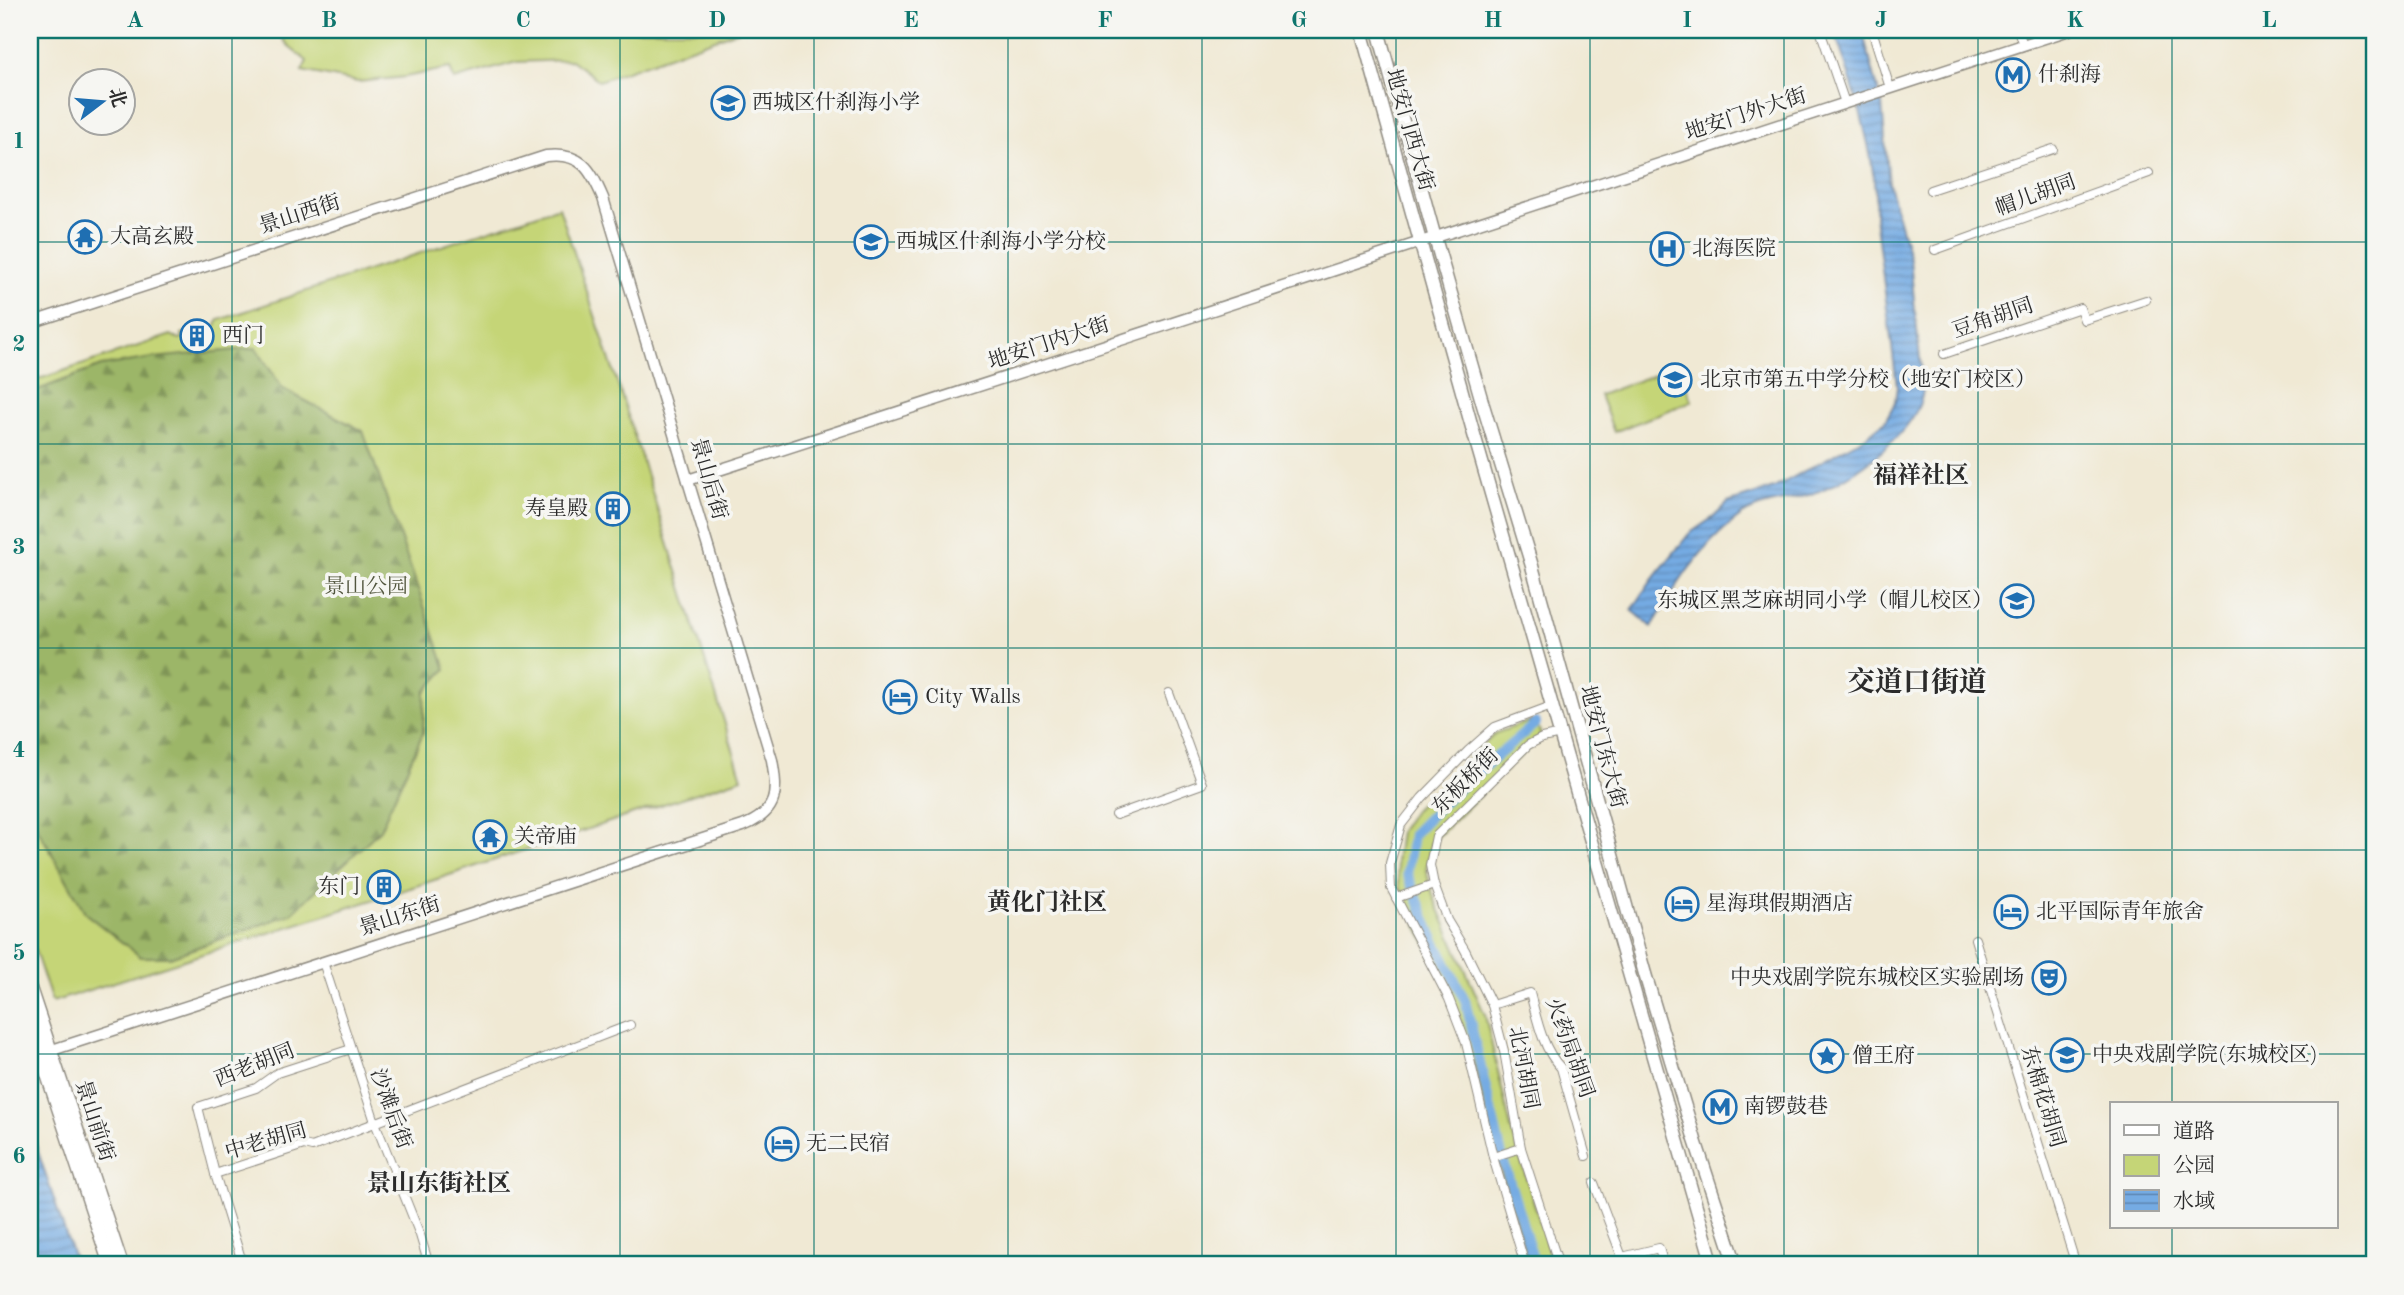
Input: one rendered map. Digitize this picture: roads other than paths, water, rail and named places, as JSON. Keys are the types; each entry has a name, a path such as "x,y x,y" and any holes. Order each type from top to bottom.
{"main road":[{"name":"地安门西大街","path":"1361,30 1420,241"},
{"name":"地安门西大街","path":"1378,30 1435,238"},
{"name":"地安门东大街","path":"1435,238 1536,579 1645,974 1695,1140 1737,1265"},
{"name":"地安门东大街","path":"1420,241 1712,1260"},
{"name":"景山前街","path":"30,988 46,1052 110,1265"},
{"name":"景山前街","path":"30,1023 46,1052 122,1265"}],"street":[{"path":"1819,30 1844,103"},
{"path":"1872,30 1890,88"},
{"path":"2018,30 2022,45"},
{"name":"地安门外大街","path":"1420,241 2069,30"},
{"path":"1930,190 2053,149"},
{"name":"景山西街","path":"30,323 545,156 570,157 582,163"},
{"name":"景山后街","path":"582,163 591,172 603,198 772,760 775,797 768,811"},
{"name":"帽儿胡同","path":"1935,250 2149,173"},
{"name":"地安门内大街","path":"688,480 1420,241"},
{"name":"豆角胡同","path":"1944,354 2080,308 2084,320 2146,300"},
{"path":"1116,815 1202,784 1169,693"},
{"path":"1525,1265 1493,1157 1465,1043 1449,999 1391,888 1390,863 1401,825 1422,798 1495,727 1554,705"},
{"name":"东板桥街","path":"1434,885 1430,865 1436,836 1528,745 1542,738 1561,734"},
{"name":"景山东街","path":"46,1052 743,826 768,811"},
{"path":"1396,898 1434,885"},
{"name":"北河胡同","path":"1434,885 1447,920 1492,1005 1504,1051 1521,1149 1559,1265"},
{"name":"东棉花胡同","path":"1975,939 2076,1265"},
{"name":"沙滩后街","path":"323,962 376,1125 420,1235 429,1265"},
{"name":"火药局胡同","path":"1492,1005 1530,993 1542,1036 1552,1059 1561,1068 1586,1156"},
{"name":"中老胡同","path":"243,1265 215,1174 304,1145 313,1147 376,1125 630,1025"},
{"name":"西老胡同","path":"215,1174 198,1107 256,1088 277,1073 351,1049"},
{"path":"1493,1157 1521,1149"},
{"path":"1594,1183 1622,1257 1658,1248 1664,1265"},
{"path":"1678,1265 1712,1260"}],"water":[{"path":"1834,30 1862,30 1882,105 1889,184 1910,259 1923,390 1919,406 1897,437 1864,466 1814,493 1747,512 1724,529 1689,568 1652,627 1632,610 1689,534 1728,503 1774,488 1865,437 1885,421 1895,403 1897,385 1875,216 1873,171 1863,122"},
{"path":"30,1128 76,1265 30,1265"}],"waterway":[{"path":"1535,1265 1502,1156 1465,1000 1432,935 1407,874 1413,834 1449,797 1536,723"}],"place":[{"name":"什刹海","path":"2013,75"},
{"name":"西城区什刹海小学","path":"728,103"},
{"name":"大高玄殿","path":"85,237"},
{"name":"西城区什刹海小学分校","path":"871,242"},
{"name":"北海医院","path":"1667,249"},
{"name":"西门","path":"197,336"},
{"name":"北京市第五中学分校（地安门校区）","path":"1675,380"},
{"name":"寿皇殿","path":"613,509"},
{"name":"东城区黑芝麻胡同小学（帽儿校区）","path":"2017,601"},
{"name":"City Walls","path":"900,697"},
{"name":"关帝庙","path":"490,837"},
{"name":"东门","path":"384,887"},
{"name":"星海琪假期酒店","path":"1682,904"},
{"name":"北平国际青年旅舍","path":"2011,912"},
{"name":"中央戏剧学院东城校区实验剧场","path":"2049,978"},
{"name":"中央戏剧学院(东城校区)","path":"2067,1055"},
{"name":"僧王府","path":"1827,1056"},
{"name":"南锣鼓巷","path":"1720,1107"},
{"name":"无二民宿","path":"782,1144"}],"district":[{"name":"福祥社区","path":"1921,477"},
{"name":"交道口街道","path":"1917,684"},
{"name":"黄化门社区","path":"1047,904"},
{"name":"景山东街社区","path":"439,1185"}],"park label":[{"name":"景山公园","path":"366,587"}]}
